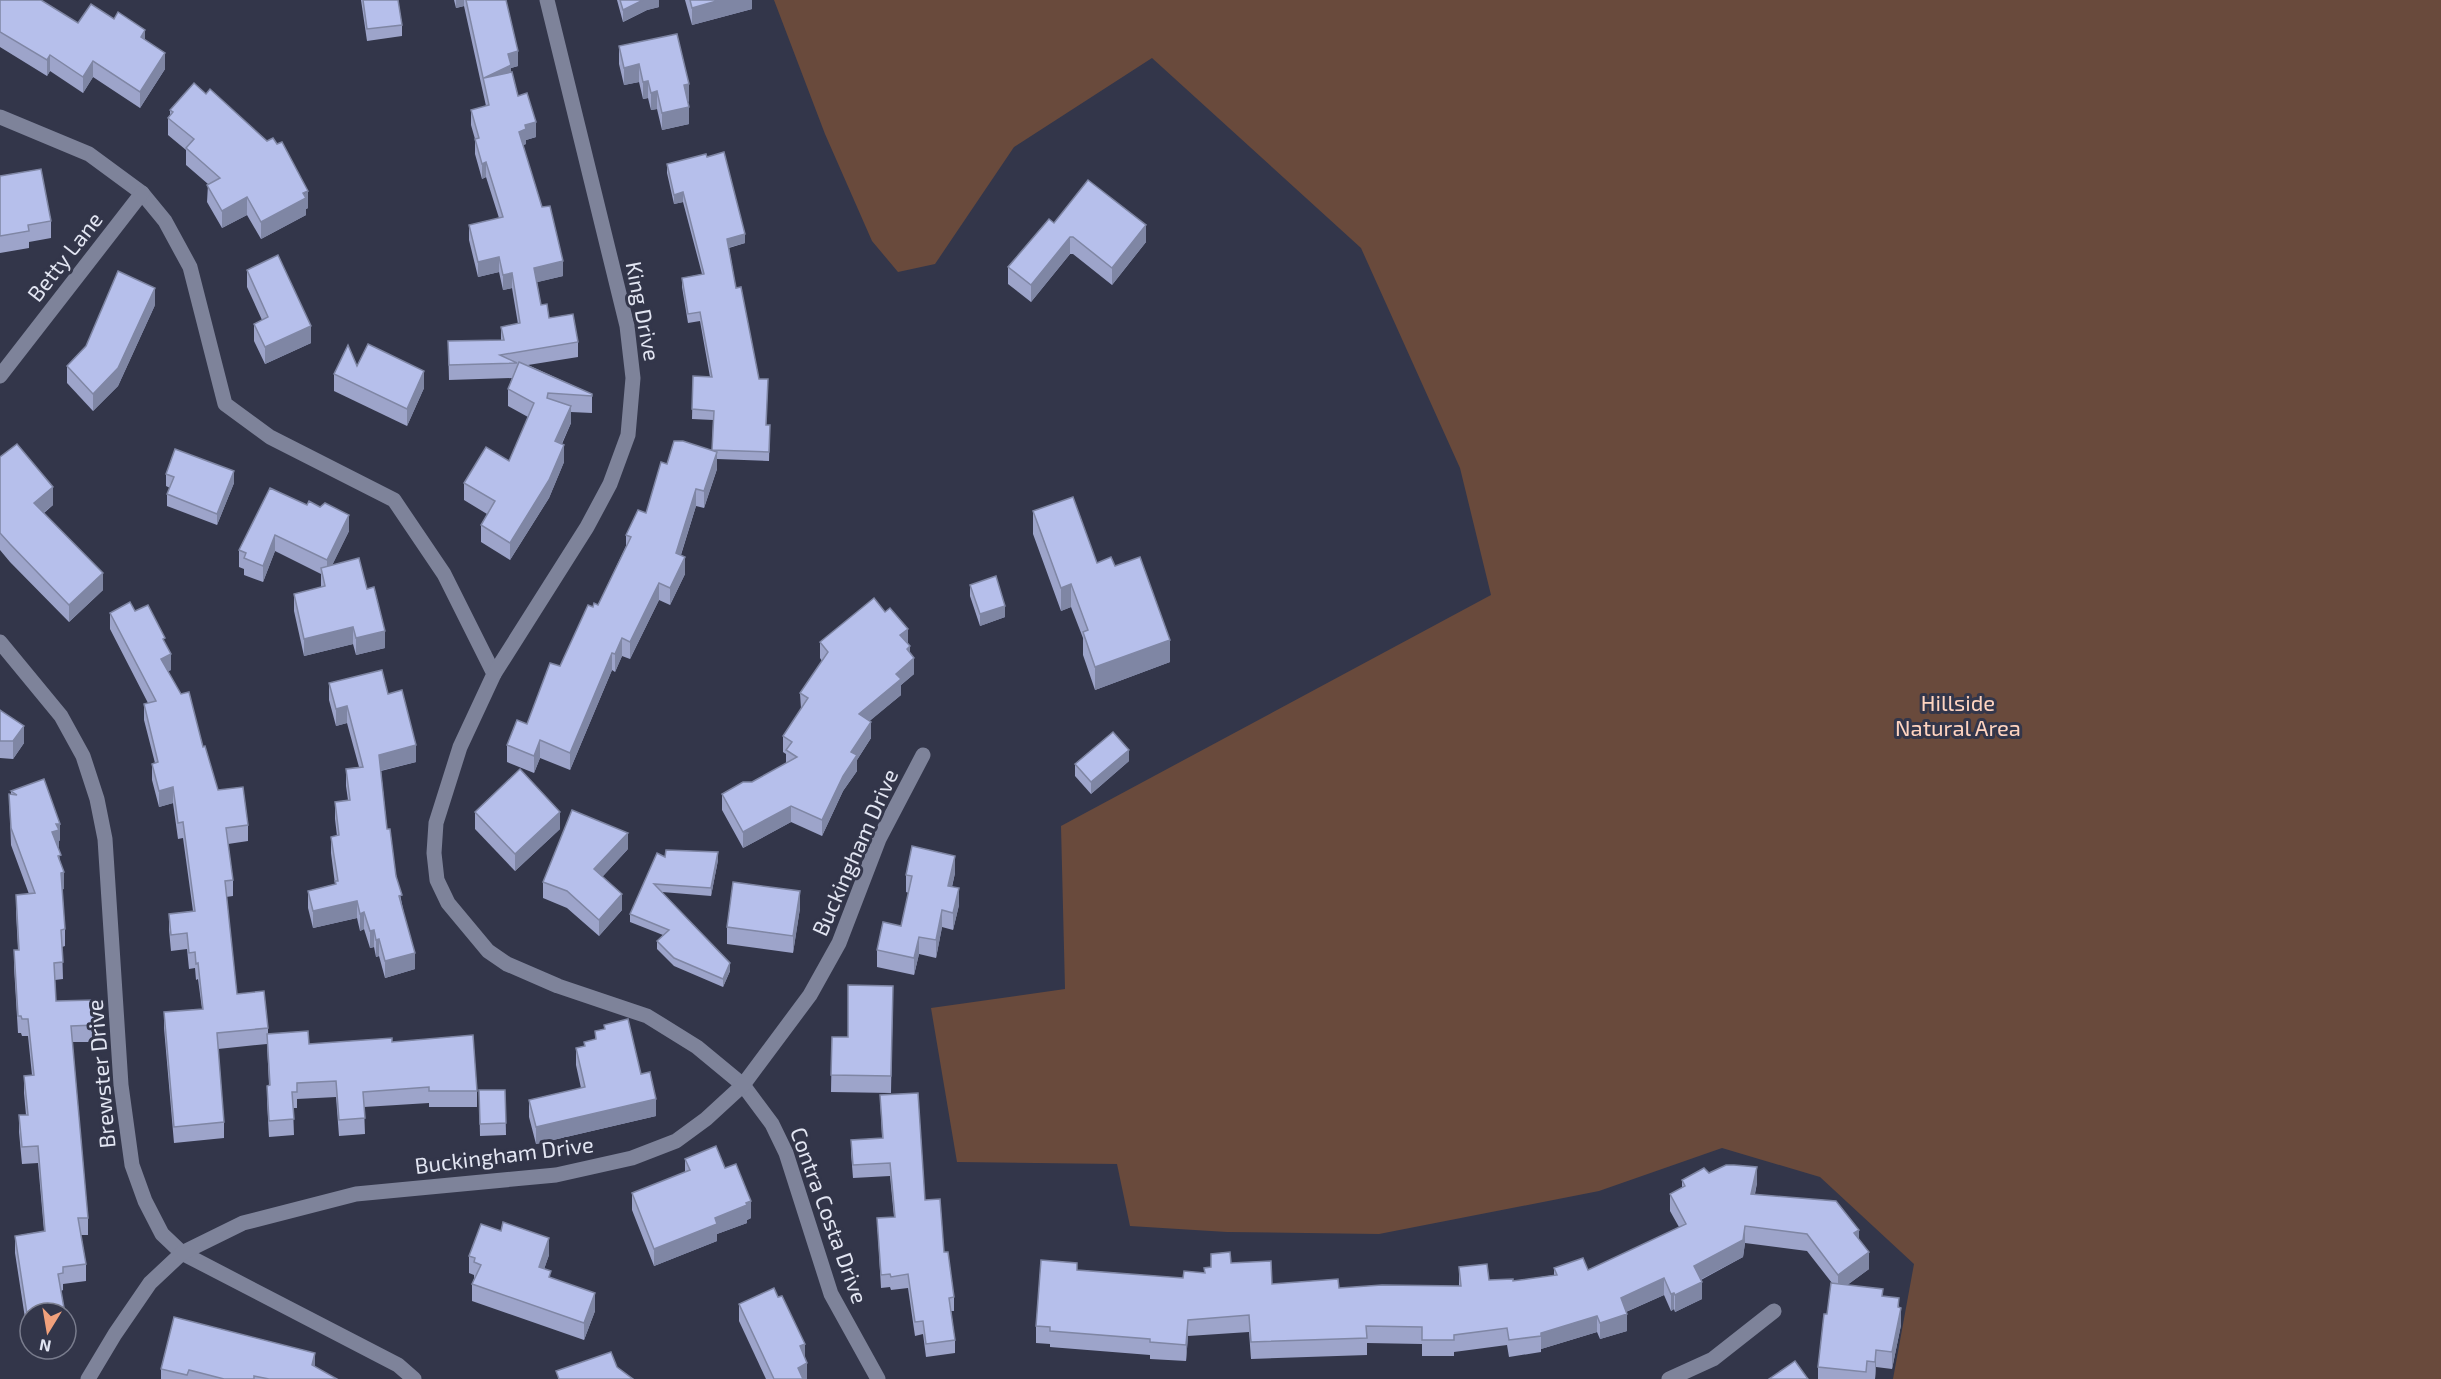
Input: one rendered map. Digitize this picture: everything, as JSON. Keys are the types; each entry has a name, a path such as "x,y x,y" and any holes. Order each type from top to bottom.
{"street":[{"name":"King Drive","path":"494,674 587,527 610,484 628,435 633,378 627,326 547,0"},
{"path":"0,117 89,154 142,193 165,220 190,267 225,404 270,437 394,500 444,574 494,674"},
{"name":"Betty Lane","path":"0,376 142,193"},
{"name":"Brewster Drive","path":"0,642 61,716 83,756 97,799 105,840 121,1086 132,1165 145,1201 162,1234 182,1253 398,1365 414,1379"},
{"name":"Contra Costa Drive","path":"494,674 460,747 436,823 434,853 437,880 448,903 488,951 507,964 558,986 647,1016 696,1047 743,1085 772,1124 786,1153 831,1293 878,1379"},
{"name":"Buckingham Drive","path":"88,1379 150,1283 182,1253 243,1222 356,1194 556,1174 632,1158 676,1141 743,1085 810,995 839,943 879,839 923,755"},
{"path":"1669,1379 1713,1359 1774,1311"}],"green space":[{"name":"Hillside Natural Area","path":"774,0 2441,0 2441,1379 1893,1379 1914,1264 1820,1177 1722,1148 1599,1191 1379,1234 1227,1232 1130,1226 1117,1164 957,1162 931,1008 1065,989 1061,826 1491,595 1460,468 1361,248 1152,58 1014,147 935,264 898,272 872,241 825,134"}],"building":[{"path":"0,0 41,0 78,23 91,4 114,19 118,12 145,30 141,37 165,53 140,92 93,61 83,77 50,55 47,60 0,32"},
{"path":"363,0 398,0 402,25 367,29"},
{"path":"466,0 506,0 518,51 508,54 511,65 484,78 512,72 518,96 527,93 536,122 525,125 526,129 519,132 542,207 550,206 563,261 534,268 541,305 547,304 549,318 573,314 578,342 500,355 517,363 449,365 448,341 504,340 501,327 520,323 512,273 503,275 499,257 478,262 469,225 503,217 486,162 482,164 475,139 479,138 471,110 489,105"},
{"path":"620,0 643,0 623,10"},
{"path":"690,0 720,0 692,8"},
{"path":"677,34 689,84 684,85 689,107 662,113 657,91 651,93 648,81 643,82 639,64 624,68 619,46"},
{"path":"194,83 206,94 210,89 267,141 273,138 277,144 282,142 308,191 303,193 306,198 261,222 247,197 222,211 207,185 220,178 186,148 194,139 168,118 173,112 170,110"},
{"path":"724,152 745,234 727,239 736,288 741,287 759,379 768,379 766,425 770,425 769,452 712,450 714,411 692,409 693,376 712,377 700,312 688,314 682,278 704,274 683,192 674,195 667,164"},
{"path":"41,169 51,221 28,225 29,231 0,236 0,176"},
{"path":"1088,180 1146,225 1112,268 1070,237 1031,285 1008,267 1049,219 1054,223"},
{"path":"278,255 311,326 265,347 254,324 268,317 247,270"},
{"path":"118,271 155,288 118,368 93,394 67,366 86,346"},
{"path":"368,344 424,371 407,409 334,374 348,345 357,366"},
{"path":"519,362 592,394 592,396 548,393 547,398 571,406 555,441 564,445 549,480 510,543 481,525 495,501 464,483 486,447 509,461 534,403 508,389"},
{"path":"674,441 683,441 717,452 704,491 696,489 676,553 685,557 670,588 659,583 630,642 622,638 615,654 612,653 570,753 540,740 534,756 507,745 517,720 527,724 550,663 560,666 588,605 593,607 594,603 598,605 631,537 626,535 638,510 646,513 661,462 667,464"},
{"path":"17,444 53,487 34,503 103,573 69,605 0,533 0,457"},
{"path":"175,449 234,471 217,514 167,494 174,477 166,474"},
{"path":"270,488 307,505 309,501 320,507 325,503 349,515 327,560 275,535 263,566 244,558 246,553 239,550"},
{"path":"1073,497 1097,563 1111,557 1115,566 1140,557 1170,640 1095,667 1083,632 1088,630 1071,584 1061,588 1033,511"},
{"path":"359,558 367,589 374,587 385,631 356,638 353,627 304,639 294,594 325,586 321,568"},
{"path":"996,576 1005,606 980,614 970,585"},
{"path":"874,598 885,612 890,608 908,629 900,635 910,646 907,649 914,658 896,674 901,679 859,714 871,722 851,752 857,755 843,776 822,820 791,806 743,832 722,794 743,782 752,782 797,757 786,750 792,742 783,736 808,698 800,693 828,652 820,642"},
{"path":"130,602 135,611 148,605 165,638 163,639 171,654 161,659 181,694 189,692 203,747 205,746 218,790 243,787 248,825 226,828 233,880 225,881 237,994 264,991 268,1028 217,1033 224,1122 174,1127 164,1012 203,1009 195,952 189,953 187,933 171,935 169,914 195,911 183,822 178,823 173,787 159,791 152,764 158,762 144,704 156,701 110,613"},
{"path":"382,670 388,694 402,690 416,745 379,755 387,829 390,829 396,876 402,895 399,896 415,953 385,961 379,939 376,940 374,930 370,931 364,912 360,914 357,901 313,911 308,891 336,884 335,881 338,881 331,837 339,835 335,802 350,800 346,769 363,767 347,706 336,709 329,683"},
{"path":"0,710 24,726 13,741 0,741"},
{"path":"1113,732 1129,750 1091,782 1075,764"},
{"path":"520,769 560,812 515,854 475,812"},
{"path":"44,779 60,824 56,824 59,830 52,832 61,855 58,856 64,872 61,873 65,929 61,930 63,962 54,963 56,1001 95,1000 96,1025 71,1026 88,1218 78,1218 86,1264 63,1267 63,1273 58,1274 63,1301 25,1301 15,1236 45,1231 38,1146 22,1147 19,1115 28,1115 24,1076 34,1075 28,1019 18,1016 14,950 19,950 16,895 35,893 11,828 9,794 17,795 11,791"},
{"path":"572,810 628,833 594,869 622,894 599,920 567,891 543,882"},
{"path":"912,846 955,856 948,886 959,888 953,913 942,910 936,940 919,937 914,958 877,950 883,922 901,926 912,876 906,875"},
{"path":"666,850 718,852 711,888 654,884 730,963 723,979 674,958 657,941 669,930 630,914 657,853 665,857"},
{"path":"733,882 800,891 793,936 727,927"},
{"path":"848,985 893,986 891,1076 831,1075 832,1037 848,1037"},
{"path":"628,1019 641,1074 650,1072 656,1099 536,1127 529,1100 585,1087 576,1048 585,1046 584,1042 596,1039 595,1031 605,1029 604,1025"},
{"path":"308,1031 309,1044 392,1038 392,1042 473,1035 477,1091 429,1091 429,1087 363,1092 365,1118 339,1120 336,1081 297,1083 297,1092 292,1092 294,1119 269,1121 267,1086 270,1085 267,1034"},
{"path":"479,1090 505,1090 506,1123 480,1124"},
{"path":"918,1093 925,1200 940,1199 944,1252 948,1252 954,1297 949,1298 955,1340 926,1344 923,1321 915,1322 908,1274 891,1277 890,1274 881,1275 877,1218 895,1217 890,1163 853,1165 851,1140 883,1138 880,1095"},
{"path":"716,1146 725,1168 736,1164 751,1201 746,1203 747,1205 715,1218 717,1224 654,1249 632,1193 690,1170 685,1159"},
{"path":"1726,1165 1757,1167 1751,1194 1836,1201 1859,1230 1854,1233 1869,1252 1838,1275 1807,1234 1745,1226 1743,1240 1694,1266 1702,1282 1675,1295 1671,1294 1664,1278 1621,1298 1627,1314 1600,1323 1597,1316 1541,1333 1541,1336 1509,1340 1507,1328 1454,1335 1454,1340 1422,1340 1422,1327 1366,1326 1367,1338 1251,1342 1249,1315 1188,1320 1186,1345 1150,1342 1150,1339 1050,1331 1050,1327 1036,1326 1041,1260 1077,1263 1077,1270 1183,1278 1184,1271 1205,1273 1204,1268 1211,1267 1211,1254 1230,1252 1231,1263 1271,1261 1272,1284 1338,1279 1339,1288 1382,1285 1461,1286 1459,1267 1487,1264 1489,1280 1513,1279 1513,1281 1557,1275 1554,1268 1583,1258 1588,1270 1686,1224 1670,1194 1685,1186 1682,1180 1704,1168 1709,1173"},
{"path":"503,1222 549,1238 539,1267 551,1271 549,1277 595,1293 584,1323 472,1284 481,1265 474,1262 475,1258 469,1256 481,1224 501,1231"},
{"path":"1831,1283 1883,1289 1882,1296 1899,1298 1898,1307 1901,1308 1892,1352 1876,1350 1875,1362 1867,1361 1866,1372 1818,1367 1824,1314 1827,1314"},
{"path":"774,1288 778,1297 782,1296 805,1344 800,1346 807,1363 798,1368 803,1379 774,1379 739,1304"},
{"path":"174,1317 315,1353 312,1365 337,1379 269,1379 254,1376 254,1379 224,1379 189,1370 187,1375 161,1369"},
{"path":"611,1352 617,1367 633,1379 559,1379 556,1371"},
{"path":"1795,1361 1808,1379 1769,1379"}]}
